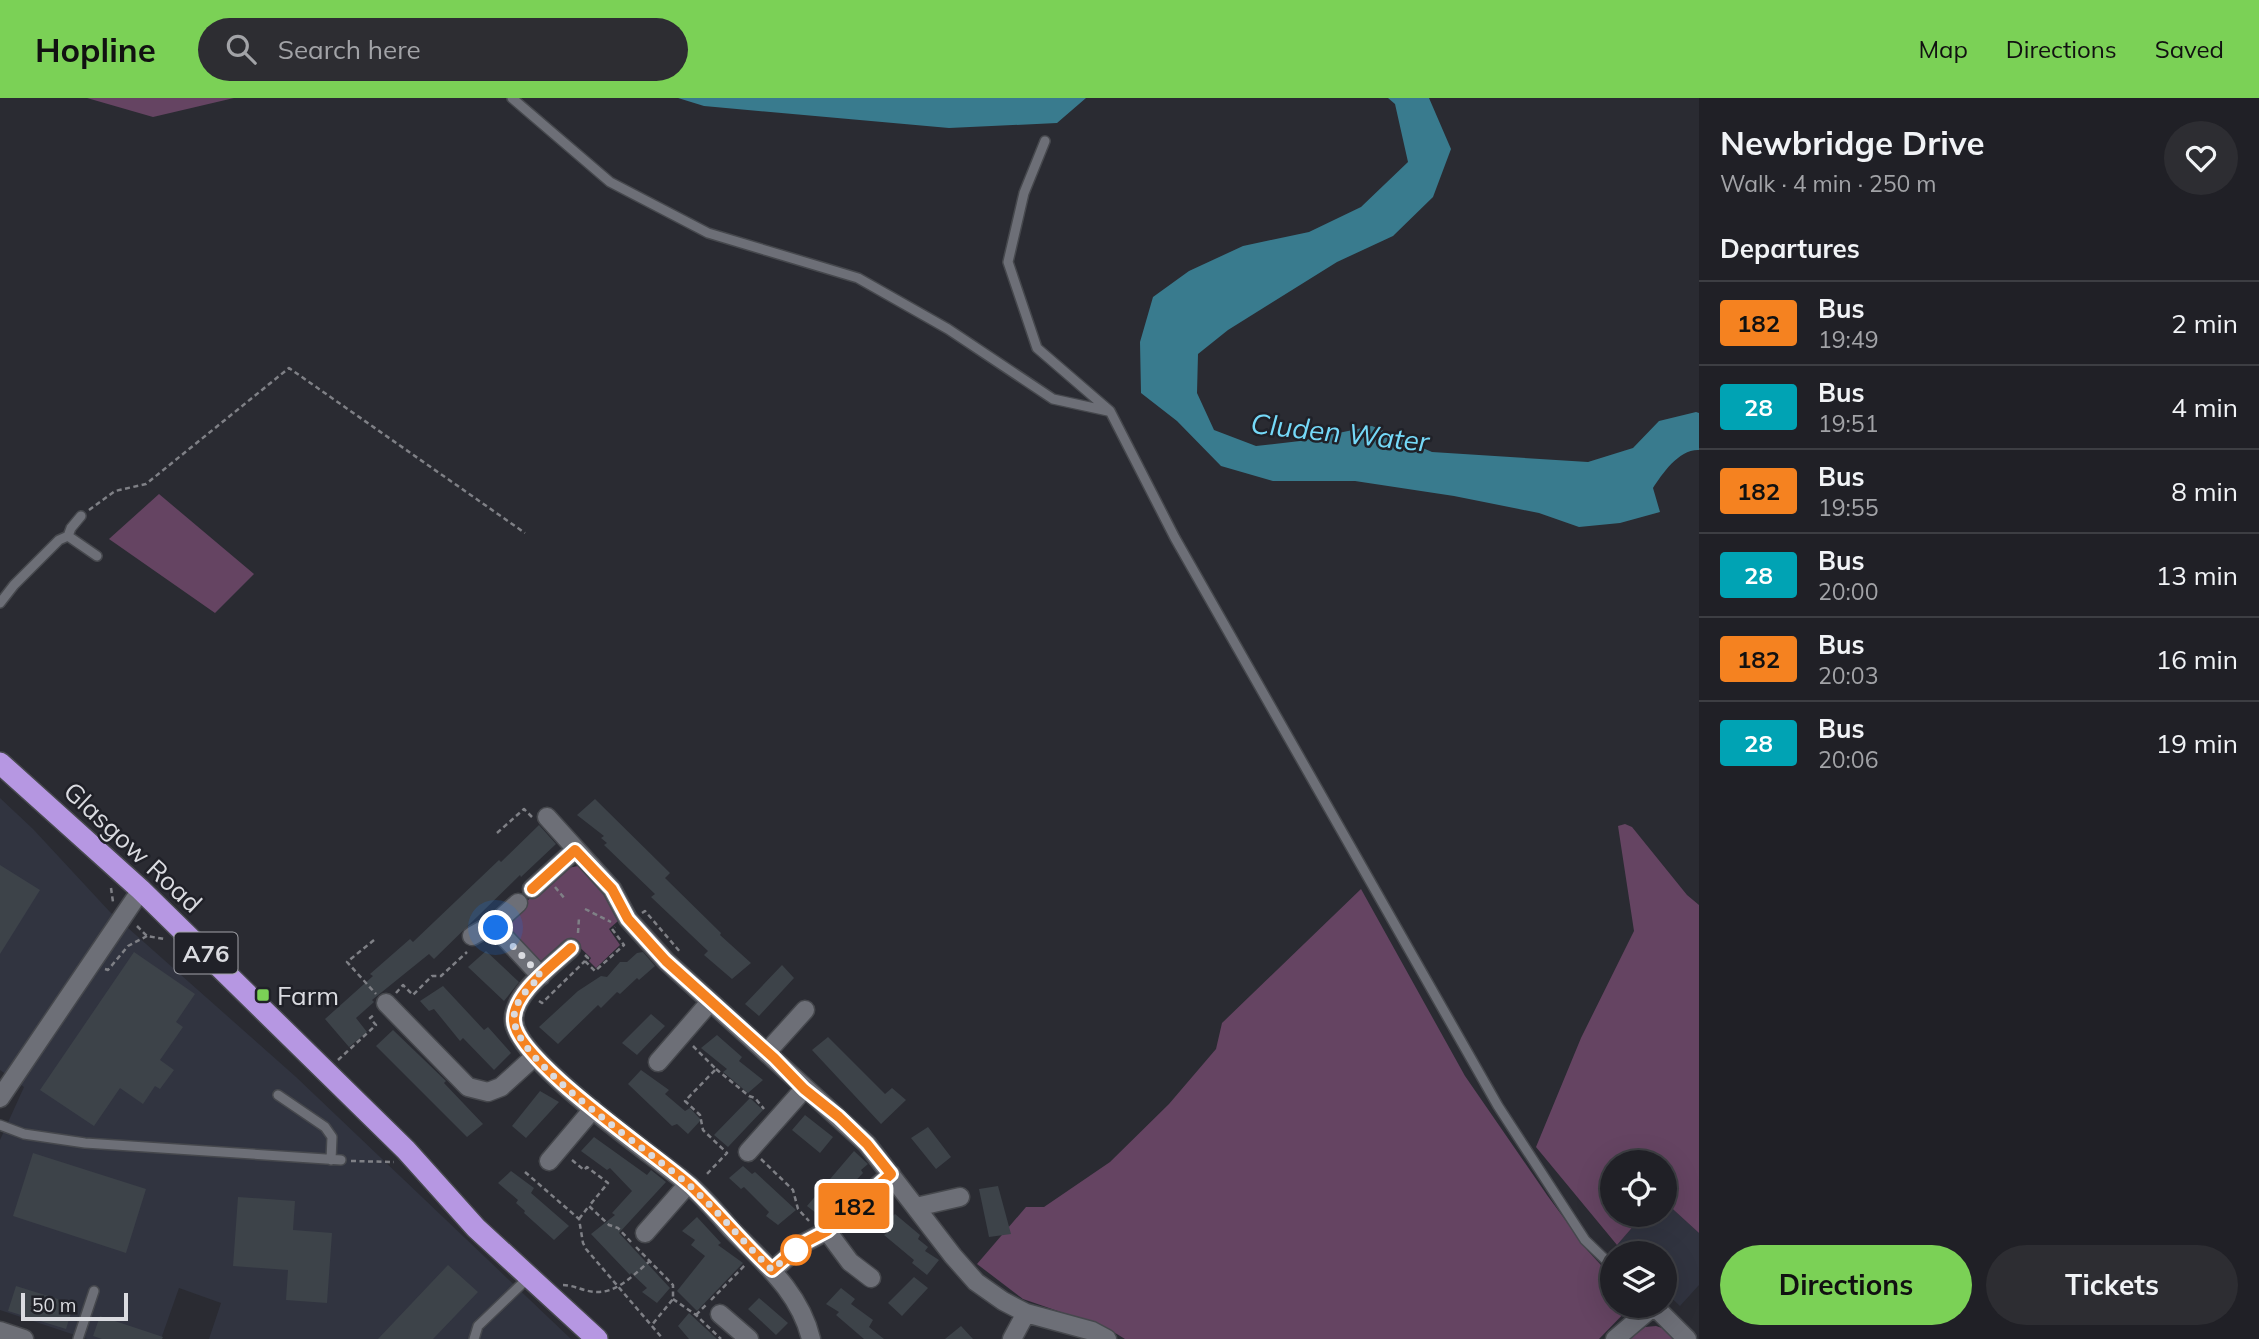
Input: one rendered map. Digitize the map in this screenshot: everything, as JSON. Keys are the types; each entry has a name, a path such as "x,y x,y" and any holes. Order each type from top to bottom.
{"highway":[{"name":"Glasgow Road","path":"0,763 141,890 406,1150"},
{"name":"A76","path":"406,1150 476,1227 597,1339"}],"street":[{"path":"547,817 612,889 628,919 647,942 867,1144 975,1282 1026,1313 1092,1331 1107,1339"},
{"path":"532,889 575,850"},
{"path":"0,1098 141,890"},
{"path":"496,928 498,921 517,903"},
{"path":"472,936 488,927 496,928 534,983"},
{"path":"576,949 534,983 515,1006 514,1022 519,1038 534,1057 593,1109 690,1186 772,1270 802,1311 811,1339"},
{"path":"380,998 468,1087 488,1093 501,1087 534,1057"},
{"path":"658,1062 710,1002"},
{"path":"767,1052 805,1010"},
{"path":"746,1155 804,1089"},
{"path":"554,1156 593,1109"},
{"path":"772,1270 802,1244 824,1232 891,1174"},
{"path":"645,1233 690,1186"},
{"path":"916,1208 960,1197"},
{"path":"824,1232 850,1262 871,1278"},
{"path":"1012,1339 1026,1313"},
{"path":"720,1314 749,1339"},
{"path":"1615,1339 1639,1318"},
{"path":"1665,1318 1687,1339"},
{"path":"0,1331 24,1339"}],"lane":[{"path":"512,98 610,182 708,233 858,278 948,329 1053,399 1110,411"},
{"path":"1045,141 1024,193 1008,262 1037,348 1110,411 1175,538 1498,1106 1585,1240 1600,1254"},
{"path":"0,603 59,540 68,536 81,516"},
{"path":"68,536 97,556"},
{"path":"0,1125 24,1134 85,1143 336,1160 332,1137 325,1127 278,1095"},
{"path":"474,1339 478,1326 528,1277"},
{"path":"78,1339 94,1291"}],"path":[{"path":"81,516 115,491 146,484 289,368 524,533"},
{"path":"496,833 524,808 534,819 543,812 547,817"},
{"path":"585,909 617,925 612,929 624,945 595,971 585,961"},
{"path":"90,965 108,970 128,946 147,936"},
{"path":"374,940 347,962 380,998"},
{"path":"534,983 541,1003 588,958 576,949"},
{"path":"682,1034 716,1069 748,1096 755,1098 775,1121"},
{"path":"716,1069 685,1101 700,1115 703,1130 727,1153 746,1155 793,1190 798,1209 824,1232"},
{"path":"336,1160 394,1162 406,1150"},
{"path":"690,1186 727,1153"},
{"path":"554,1156 584,1170 587,1167 608,1183 579,1219"},
{"path":"526,1172 579,1219 583,1243 663,1339"},
{"path":"589,1206 608,1225 618,1228 673,1285 673,1298 651,1325"},
{"path":"696,1315 756,1255"},
{"path":"559,1286 567,1285 595,1292 619,1287 650,1261"},
{"path":"673,1298 721,1339"}],"shaded area":[{"path":"87,98 234,98 153,117"},
{"path":"159,494 254,574 215,613 109,539"},
{"path":"0,798 33,829 110,912 296,1077 571,1339 209,1339 221,1303 179,1288 161,1339 87,1339 0,1310 0,1140 24,1087 0,1070"},
{"path":"1625,824 1632,827 1687,895 1699,905 1699,1233 1677,1213 1677,1150 1600,1150 1600,1224 1536,1147 1581,1038 1634,931 1618,826"},
{"path":"568,868 584,868 606,895 618,921 609,929 620,945 596,968 589,961 591,958 570,938 550,959 540,963 506,928 509,916 533,896 537,897"},
{"path":"1361,889 1465,1076 1547,1195 1600,1264 1600,1318 1619,1318 1599,1339 1125,1339 1107,1328 1023,1299 977,1264 1026,1207 1044,1207 1110,1162 1169,1104 1216,1049 1222,1023"},
{"path":"1677,1213 1699,1233 1699,1285 1680,1306 1677,1303 1677,1241 1620,1241 1633,1227 1677,1227"},
{"path":"1602,1227 1633,1227 1620,1241 1614,1241"},
{"path":"1656,1326 1668,1330 1678,1339 1630,1339 1645,1327"}],"water":[{"path":"678,98 1086,98 1057,123 949,128 704,106"},
{"path":"1388,98 1429,98 1451,149 1433,197 1393,236 1337,262 1228,330 1198,354 1197,393 1214,430 1256,446 1300,441 1372,426 1432,452 1588,462 1633,448 1659,421 1699,413 1699,450 1678,458 1653,488 1660,512 1620,523 1579,527 1539,513 1454,496 1355,481 1273,481 1221,466 1177,421 1141,393 1140,342 1153,297 1189,271 1243,246 1309,232 1361,207 1408,162 1395,104"}],"building":[{"path":"595,799 670,873 665,878 751,963 732,979 704,955 708,951 651,897 655,894 604,845 607,843 601,838 604,836 577,815"},
{"path":"539,825 556,844 521,877 520,875 434,959 429,954 372,1000 374,1002 356,1018 367,1032 349,1047 325,1019 373,976 370,974 410,939 413,942"},
{"path":"0,865 40,890 0,954"},
{"path":"486,951 519,982 504,1001 468,967"},
{"path":"134,952 195,994 176,1022 183,1027 160,1060 174,1070 160,1089 155,1086 143,1104 120,1088 94,1126 40,1090"},
{"path":"643,952 655,966 620,994 617,992 601,1008 598,1005 558,1044 539,1027 578,991 601,976 607,977 620,962 627,962 637,953"},
{"path":"782,965 794,978 759,1016 745,1004"},
{"path":"443,986 484,1030 488,1027 511,1053 494,1070 463,1038 460,1041 434,1009 429,1011 420,1001"},
{"path":"651,1014 665,1026 637,1055 622,1043"},
{"path":"393,1030 446,1081 444,1083 483,1124 467,1137 376,1046"},
{"path":"717,1035 742,1057 739,1061 763,1080 748,1093 723,1072 727,1069 701,1048"},
{"path":"828,1037 885,1094 892,1088 906,1100 881,1124 812,1050"},
{"path":"641,1070 669,1090 665,1094 685,1111 690,1108 701,1120 688,1134 677,1124 672,1126 628,1084"},
{"path":"540,1091 559,1102 526,1138 512,1126"},
{"path":"750,1098 763,1110 728,1147 714,1135"},
{"path":"805,1115 833,1137 820,1153 792,1130"},
{"path":"928,1127 951,1157 936,1169 911,1138"},
{"path":"594,1137 647,1175 651,1170 666,1182 619,1233 670,1288 657,1303 642,1292 647,1288 631,1273 630,1275 591,1234 615,1215 612,1213 632,1191 610,1168 607,1170 581,1151"},
{"path":"854,1151 868,1164 861,1170 863,1173 821,1217 807,1206"},
{"path":"33,1153 146,1189 126,1253 13,1216"},
{"path":"743,1166 752,1174 755,1172 796,1210 778,1225 766,1216 769,1212 744,1187 741,1189 729,1178"},
{"path":"511,1171 534,1188 531,1193 569,1226 554,1240 524,1213 516,1203 518,1200 498,1183"},
{"path":"998,1186 1011,1234 989,1237 979,1189"},
{"path":"238,1197 295,1201 293,1230 332,1233 327,1303 286,1300 288,1270 233,1266"},
{"path":"895,1214 920,1235 918,1239 928,1247 925,1251 939,1260 927,1275 912,1263 914,1260 884,1235 888,1232 882,1226"},
{"path":"697,1217 721,1243 718,1245 743,1263 697,1311 677,1291 705,1256 691,1245 695,1240 682,1231"},
{"path":"448,1265 478,1292 433,1339 378,1339"},
{"path":"914,1277 928,1288 902,1316 888,1303"},
{"path":"16,1286 74,1304 66,1329 8,1311"},
{"path":"841,1288 855,1299 851,1304 873,1320 869,1327 884,1339 864,1339 836,1315 839,1312 826,1304"},
{"path":"759,1298 788,1323 776,1335 748,1309"},
{"path":"689,1313 717,1339 689,1339 678,1326"},
{"path":"100,1316 163,1337 102,1339 93,1336"},
{"path":"961,1326 973,1339 945,1339"}],"bus line":[{"name":"182","path":"532,889 575,850 612,889 628,919 647,942 774,1058 804,1089 839,1117 867,1144 891,1174 827,1231 802,1244 772,1270 693,1188 593,1109 534,1057 519,1038 514,1022 515,1006 528,989 571,948"}],"place":[{"name":"Farm","path":"263,995"}],"route":[{"path":"496,928 541,976 515,1006 514,1022 519,1038 534,1057 593,1109 693,1188 772,1270 802,1244 796,1250"}],"water label":[{"name":"Cluden Water","path":"1340,432"}]}
